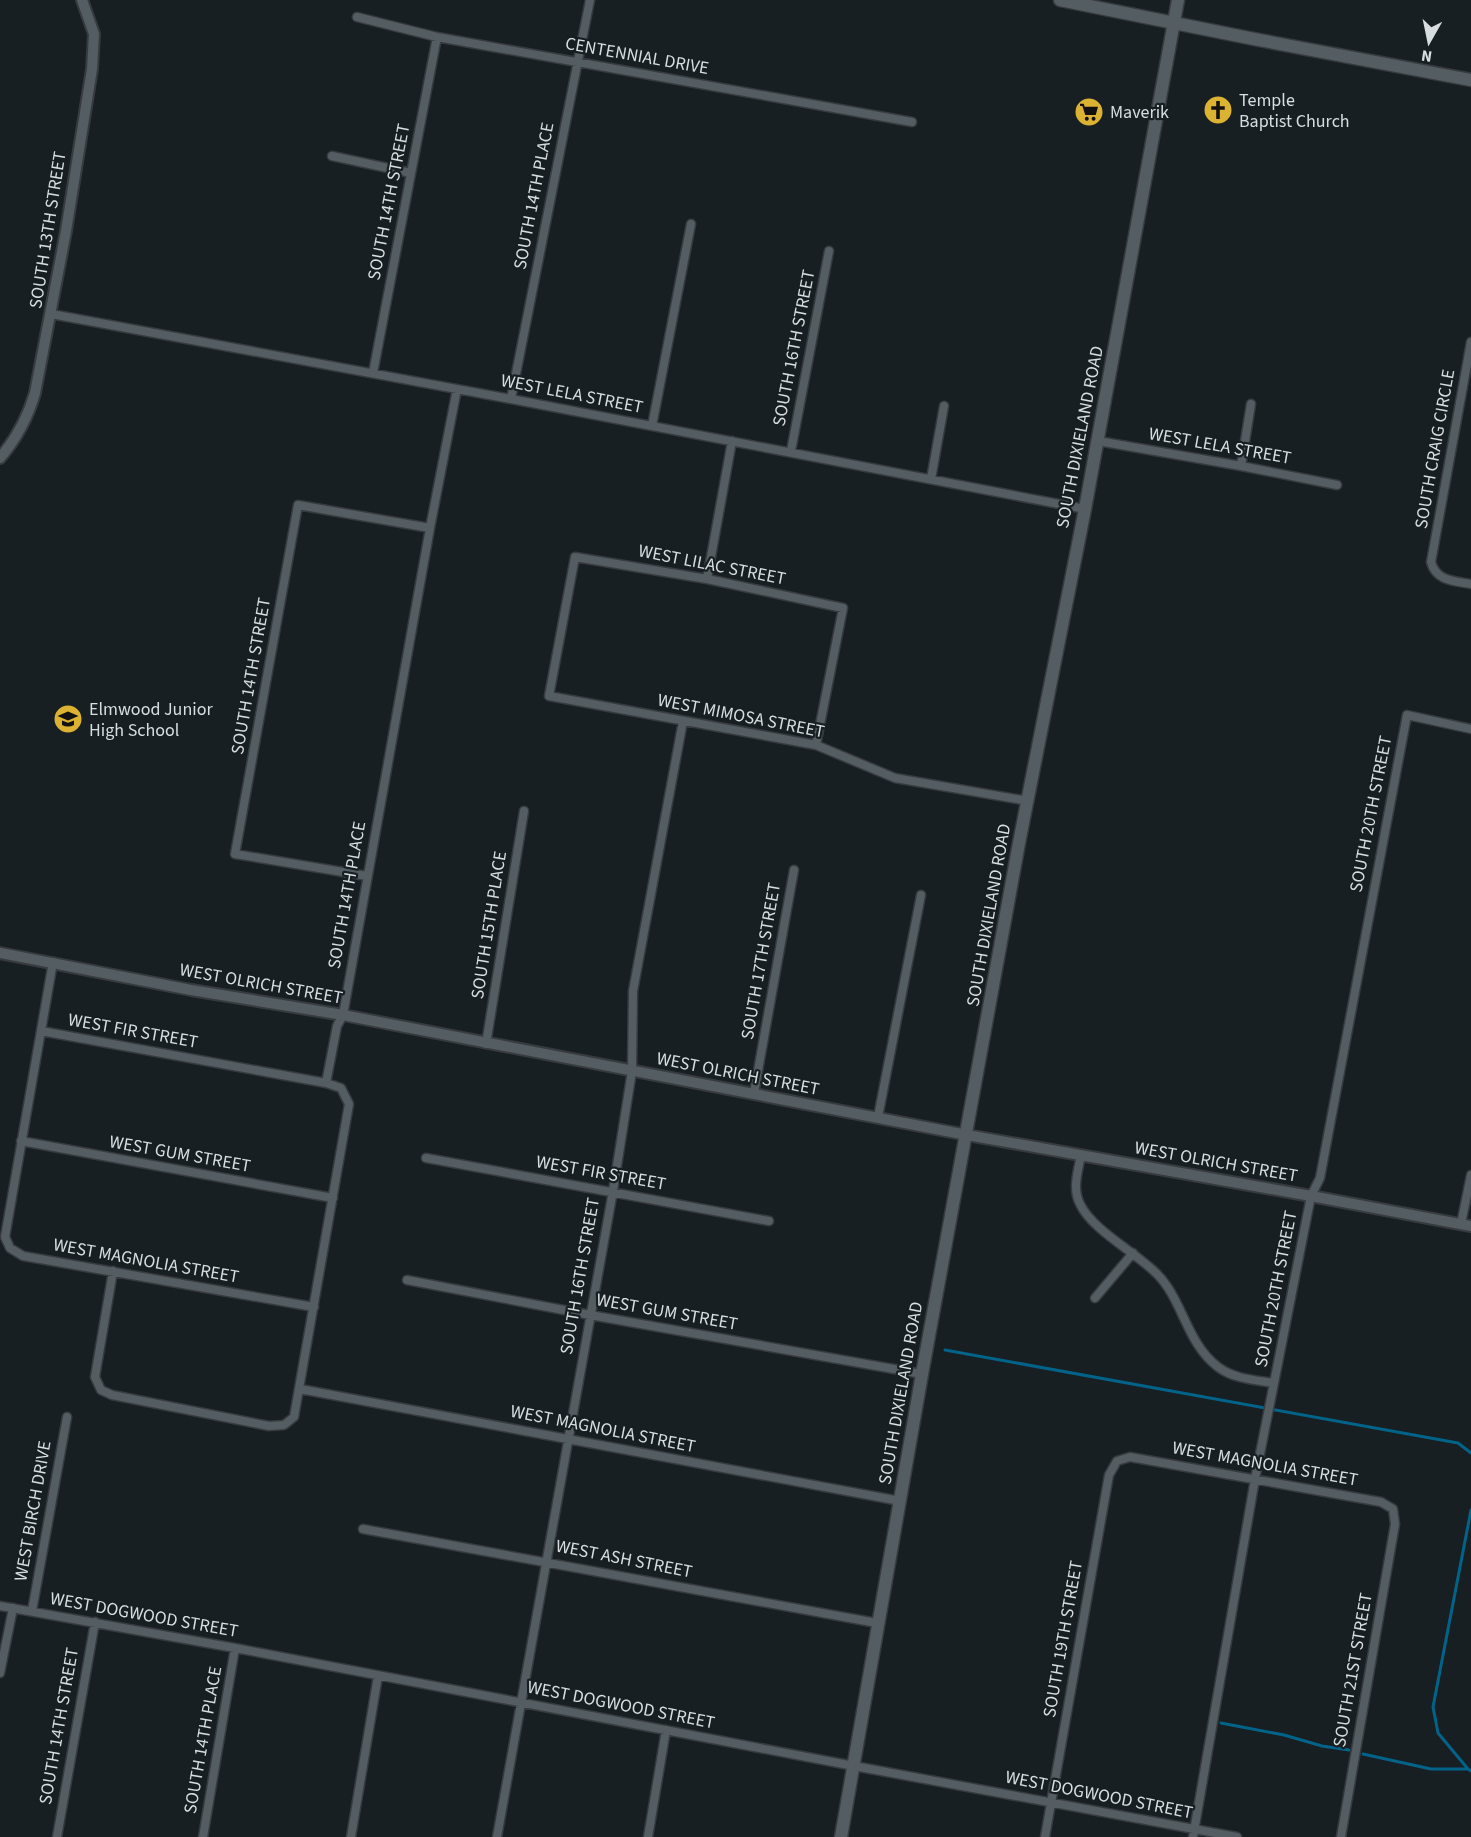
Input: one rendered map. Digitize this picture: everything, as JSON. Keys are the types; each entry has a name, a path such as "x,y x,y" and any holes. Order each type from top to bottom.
{"main road":[{"path":"1060,0 1471,80"},
{"name":"SOUTH DIXIELAND ROAD","path":"841,1837 922,1374 1028,801 1098,441 1178,0"}],"street":[{"name":"SOUTH 13TH STREET","path":"0,458 20,430 29,412 51,314 92,69 94,34 82,0"},
{"name":"SOUTH 14TH PLACE","path":"512,399 576,61 590,0"},
{"name":"CENTENNIAL DRIVE","path":"357,17 437,37 912,122"},
{"name":"SOUTH 14TH STREET","path":"373,373 437,37"},
{"path":"332,156 411,173"},
{"path":"652,426 691,224"},
{"name":"SOUTH 16TH STREET","path":"791,452 829,251"},
{"name":"WEST LELA STREET","path":"51,314 512,399 1085,509"},
{"name":"SOUTH CRAIG CIRCLE","path":"1471,342 1431,562 1438,576 1471,584"},
{"name":"SOUTH 14TH PLACE","path":"326,1083 338,1026 343,1015 457,389"},
{"path":"1241,466 1251,404"},
{"path":"931,479 945,406"},
{"path":"707,579 732,441"},
{"name":"WEST LELA STREET","path":"1098,441 1337,485"},
{"name":"SOUTH 14TH STREET","path":"367,876 235,854 298,505 430,528"},
{"name":"WEST LILAC STREET","path":"549,696 575,557 707,579 843,608 816,745"},
{"name":"WEST MIMOSA STREET","path":"549,696 816,745 895,778 1028,801"},
{"name":"SOUTH 20TH STREET","path":"1194,1833 1255,1479 1311,1196 1320,1178 1407,715 1471,729"},
{"name":"SOUTH 16TH STREET","path":"497,1837 632,1071 633,991 683,720"},
{"name":"SOUTH 15TH PLACE","path":"486,1044 524,811"},
{"name":"SOUTH 17TH STREET","path":"754,1093 794,870"},
{"path":"878,1117 921,895"},
{"name":"WEST OLRICH STREET","path":"0,953 190,990 343,1015 967,1135 1466,1226"},
{"path":"21,1142 53,962"},
{"name":"WEST FIR STREET","path":"41,1031 326,1083"},
{"path":"113,1271 96,1381 101,1390 112,1395 269,1426 284,1425 294,1417 349,1104 341,1088 326,1083"},
{"name":"WEST GUM STREET","path":"21,1142 333,1198"},
{"name":"WEST MAGNOLIA STREET","path":"21,1142 5,1237 10,1248 23,1256 314,1307"},
{"path":"1081,1155 1075,1185 1080,1203 1090,1220 1159,1275 1196,1340 1209,1359 1218,1367 1234,1376 1274,1383"},
{"name":"WEST FIR STREET","path":"426,1158 769,1221"},
{"path":"1466,1226 1471,1175"},
{"path":"1095,1298 1133,1253"},
{"name":"WEST GUM STREET","path":"407,1280 922,1374"},
{"name":"WEST MAGNOLIA STREET","path":"300,1389 900,1501"},
{"name":"WEST BIRCH DRIVE","path":"32,1611 67,1417"},
{"name":"WEST MAGNOLIA STREET","path":"1130,1457 1381,1502 1393,1509"},
{"name":"SOUTH 19TH STREET","path":"1045,1837 1109,1475 1117,1461 1130,1457"},
{"name":"SOUTH 21ST STREET","path":"1341,1837 1395,1524 1393,1509"},
{"name":"WEST ASH STREET","path":"363,1529 877,1623"},
{"name":"WEST DOGWOOD STREET","path":"0,1606 235,1648 1051,1803 1194,1833 1237,1837"},
{"path":"0,1673 13,1608"},
{"name":"SOUTH 14TH STREET","path":"57,1837 94,1622"},
{"name":"SOUTH 14TH PLACE","path":"203,1837 235,1648"},
{"path":"351,1837 378,1676"},
{"path":"648,1837 666,1730"}],"waterway":[{"path":"945,1350 1458,1443 1471,1453"},
{"path":"1471,1510 1433,1707 1438,1733 1471,1771"},
{"path":"1221,1723 1349,1750"},
{"path":"1363,1754 1431,1769 1468,1769"}],"place":[{"name":"Temple Baptist Church","path":"1218,110"},
{"name":"Maverik","path":"1089,112"},
{"name":"Elmwood Junior High School","path":"68,719"}]}
